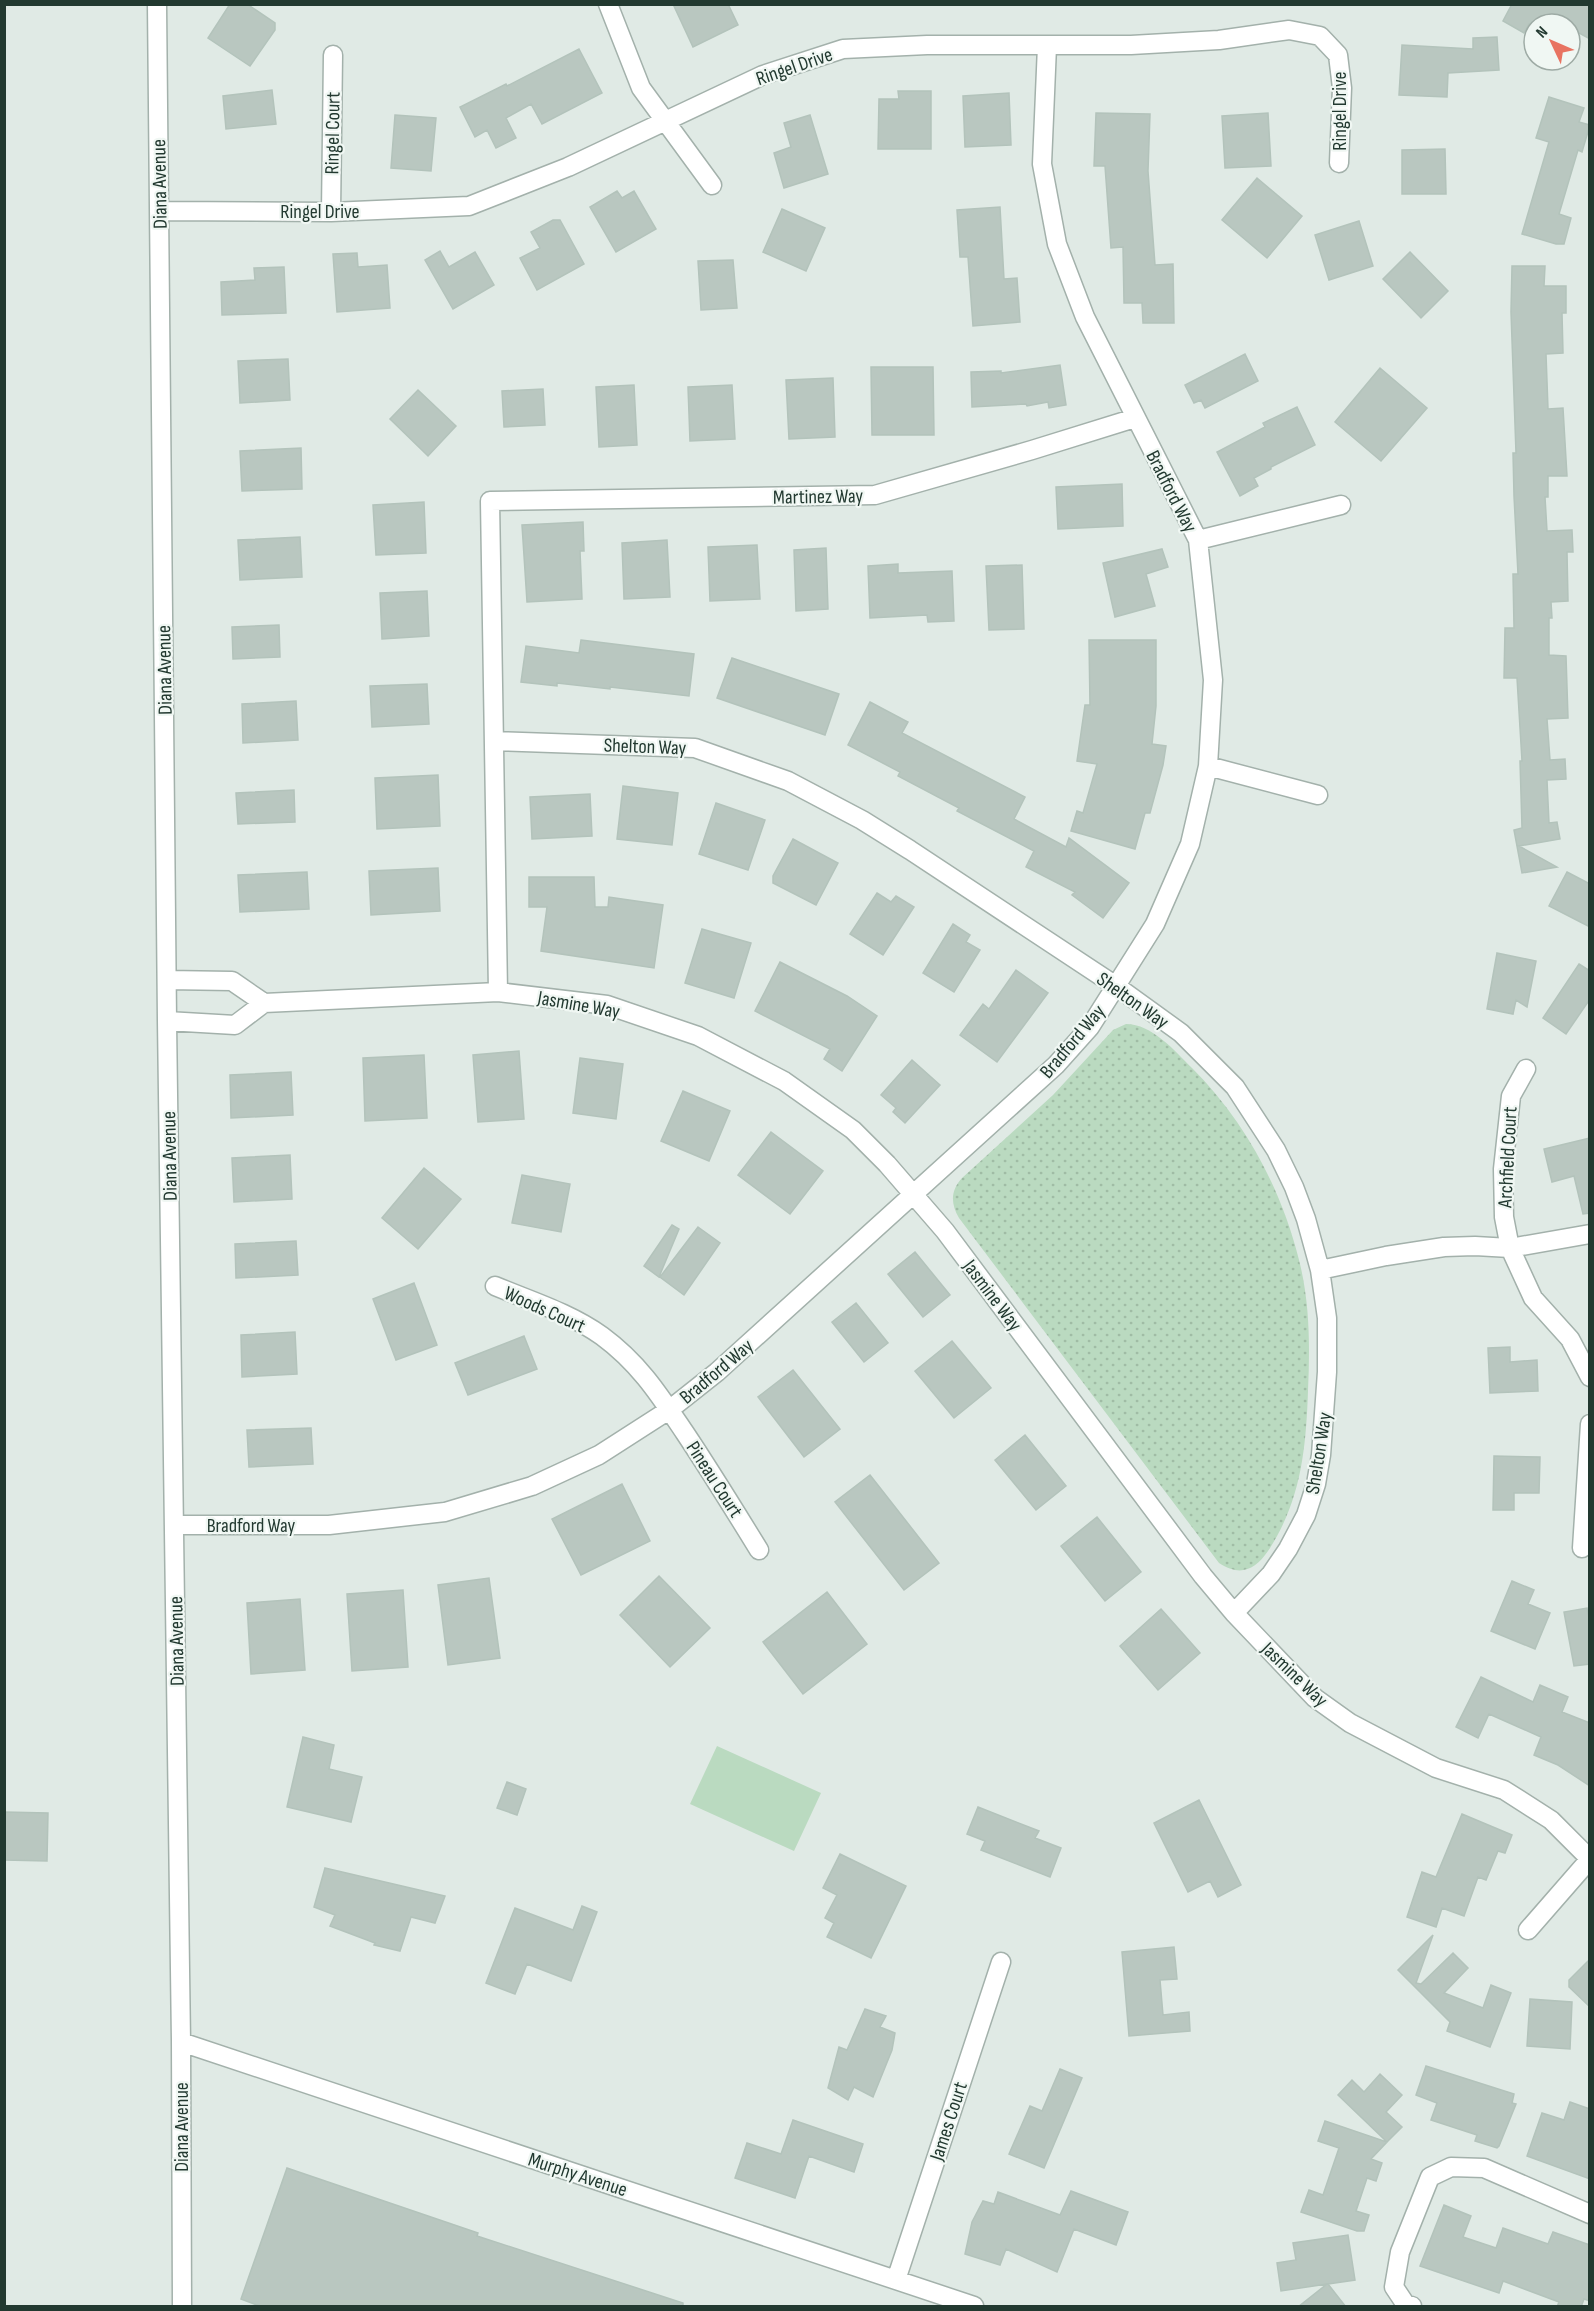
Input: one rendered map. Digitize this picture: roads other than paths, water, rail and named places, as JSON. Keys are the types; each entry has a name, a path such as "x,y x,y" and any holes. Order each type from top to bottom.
{"street":[{"name":"Diana Avenue","path":"157,4 167,1021 181,2042 182,2307"},
{"path":"608,4 640,88 712,185"},
{"name":"Ringel Drive","path":"159,211 331,212 469,206 568,167 763,75 843,49 927,45 1131,45 1219,40 1289,30 1320,36 1338,55 1342,88 1339,163"},
{"name":"Bradford Way","path":"175,1525 329,1525 446,1512 532,1486 599,1455 669,1410 717,1372 1056,1065 1090,1027 1155,924 1190,844 1208,766 1213,680 1198,540 1085,317 1057,244 1042,164 1047,46"},
{"name":"Ringel Court","path":"331,212 333,55"},
{"name":"Martinez Way","path":"495,741 490,501 875,495 1135,418"},
{"path":"1198,540 1341,505"},
{"path":"495,741 498,992"},
{"name":"Shelton Way","path":"495,741 695,748 788,781 862,820 1116,986 1181,1033 1235,1087 1276,1150 1294,1187 1320,1270 1327,1318 1327,1372 1325,1417 1316,1484 1306,1515 1288,1550 1256,1593 1234,1613"},
{"path":"1208,766 1318,795"},
{"path":"167,980 232,981 264,1003 235,1025 167,1021"},
{"name":"Jasmine Way","path":"264,1003 498,992 607,1005 698,1036 784,1081 853,1130 914,1194 945,1231 1203,1576 1234,1613 1316,1698 1350,1723 1436,1768 1504,1790 1551,1820 1590,1859"},
{"name":"Archfield Court","path":"1526,1070 1511,1096 1503,1169 1504,1217 1510,1248 1533,1298 1570,1339 1590,1377"},
{"path":"1320,1270 1386,1256 1444,1248 1475,1246 1510,1248 1590,1234"},
{"name":"Woods Court","path":"495,1286 568,1316 602,1336 638,1366 669,1410"},
{"name":"Pineau Court","path":"669,1410 759,1550"},
{"path":"1582,1548 1590,1424"},
{"path":"1528,1930 1590,1859"},
{"name":"James Court","path":"896,2280 1000,1962"},
{"name":"Murphy Avenue","path":"181,2042 974,2307"},
{"path":"1412,2307 1406,2304 1394,2287 1400,2252 1430,2177 1451,2167 1484,2168 1590,2214"}]}
